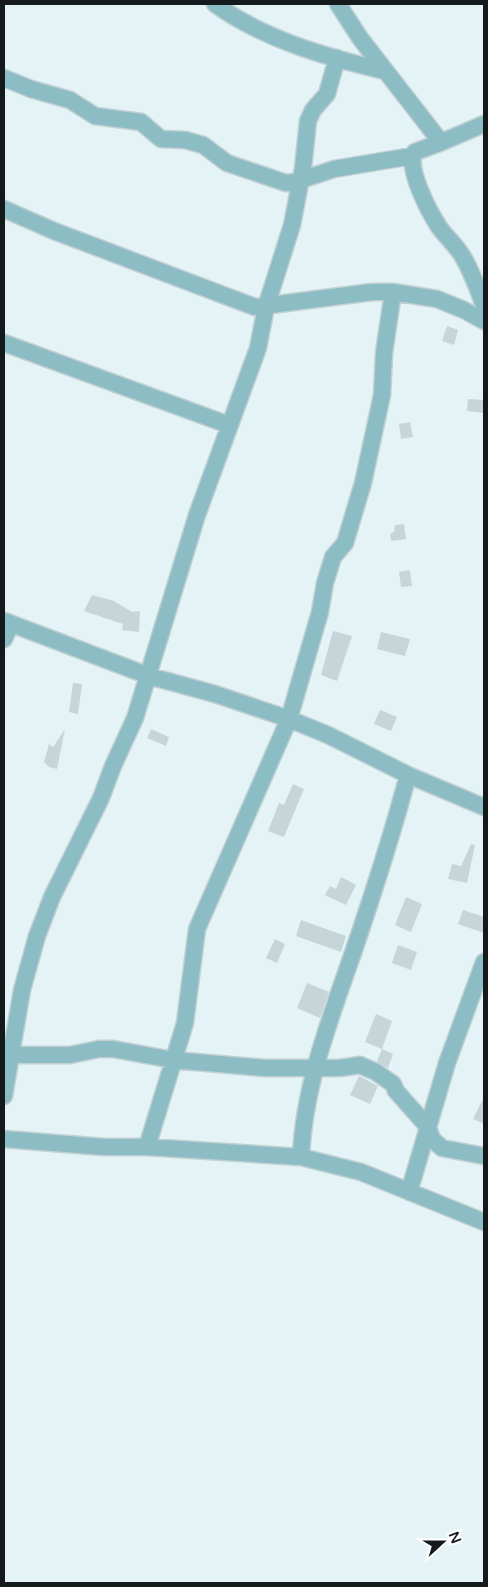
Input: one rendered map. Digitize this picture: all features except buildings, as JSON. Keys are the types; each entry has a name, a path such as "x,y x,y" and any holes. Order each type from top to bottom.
{"street":[{"path":"215,4 269,35 338,58 386,71"},
{"path":"338,4 434,135 442,142"},
{"path":"4,1096 8,1055 22,990 44,915 101,798 112,766 135,718 197,515 258,348 266,307 292,225 301,180 308,120 313,110 327,94 338,58"},
{"path":"4,78 31,89 70,100 95,116 140,122 161,140 185,140 203,145 227,163 257,171 279,181 292,183 334,169 412,156 419,150 484,124"},
{"path":"412,156 413,171 422,194 437,224 462,255 484,306"},
{"path":"4,209 54,231 240,302 266,307 372,292 393,292 437,299 464,310 484,322"},
{"path":"147,1147 184,1023 197,929 289,719 320,612 325,583 333,557 345,544 363,483 382,395 384,353 393,292"},
{"path":"4,343 229,425"},
{"path":"4,639 7,623 149,676 215,694 289,719 328,735 408,776 484,806"},
{"path":"301,1157 302,1126 316,1068 387,853 408,776"},
{"path":"409,1192 460,1026 484,962"},
{"path":"8,1055 70,1055 98,1048 173,1060 290,1069 360,1064 393,1084 396,1092 428,1126 432,1139 442,1148 484,1156"},
{"path":"4,1139 104,1147 147,1147 301,1157 361,1172 484,1222"}]}
